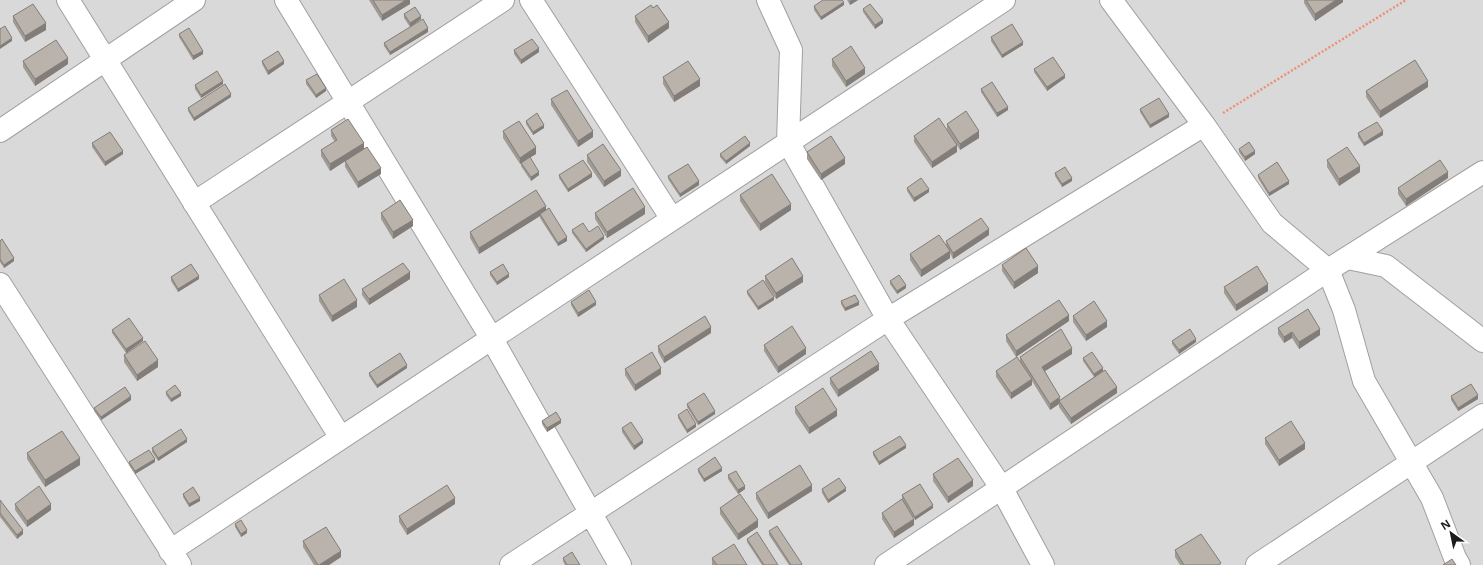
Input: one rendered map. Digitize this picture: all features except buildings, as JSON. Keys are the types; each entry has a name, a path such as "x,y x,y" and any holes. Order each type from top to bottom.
{"street":[{"path":"68,0 341,438"},
{"path":"0,131 194,0"},
{"path":"286,0 492,339 620,565"},
{"path":"194,203 503,0"},
{"path":"531,0 672,219"},
{"path":"768,0 791,50 788,142 888,319 1001,487 1043,565"},
{"path":"0,284 175,558 341,438 1004,0"},
{"path":"1110,0 1204,125 1272,223 1328,270 1344,310 1364,381 1432,498 1459,565"},
{"path":"511,565 888,319 1204,125"},
{"path":"886,565 1328,270 1483,172"},
{"path":"1348,258 1386,266 1483,341"},
{"path":"1257,565 1483,415"}],"path":[{"path":"1204,125 1406,0"}],"shaded area":[{"path":"0,0 1483,0 1483,565 0,565"}]}
